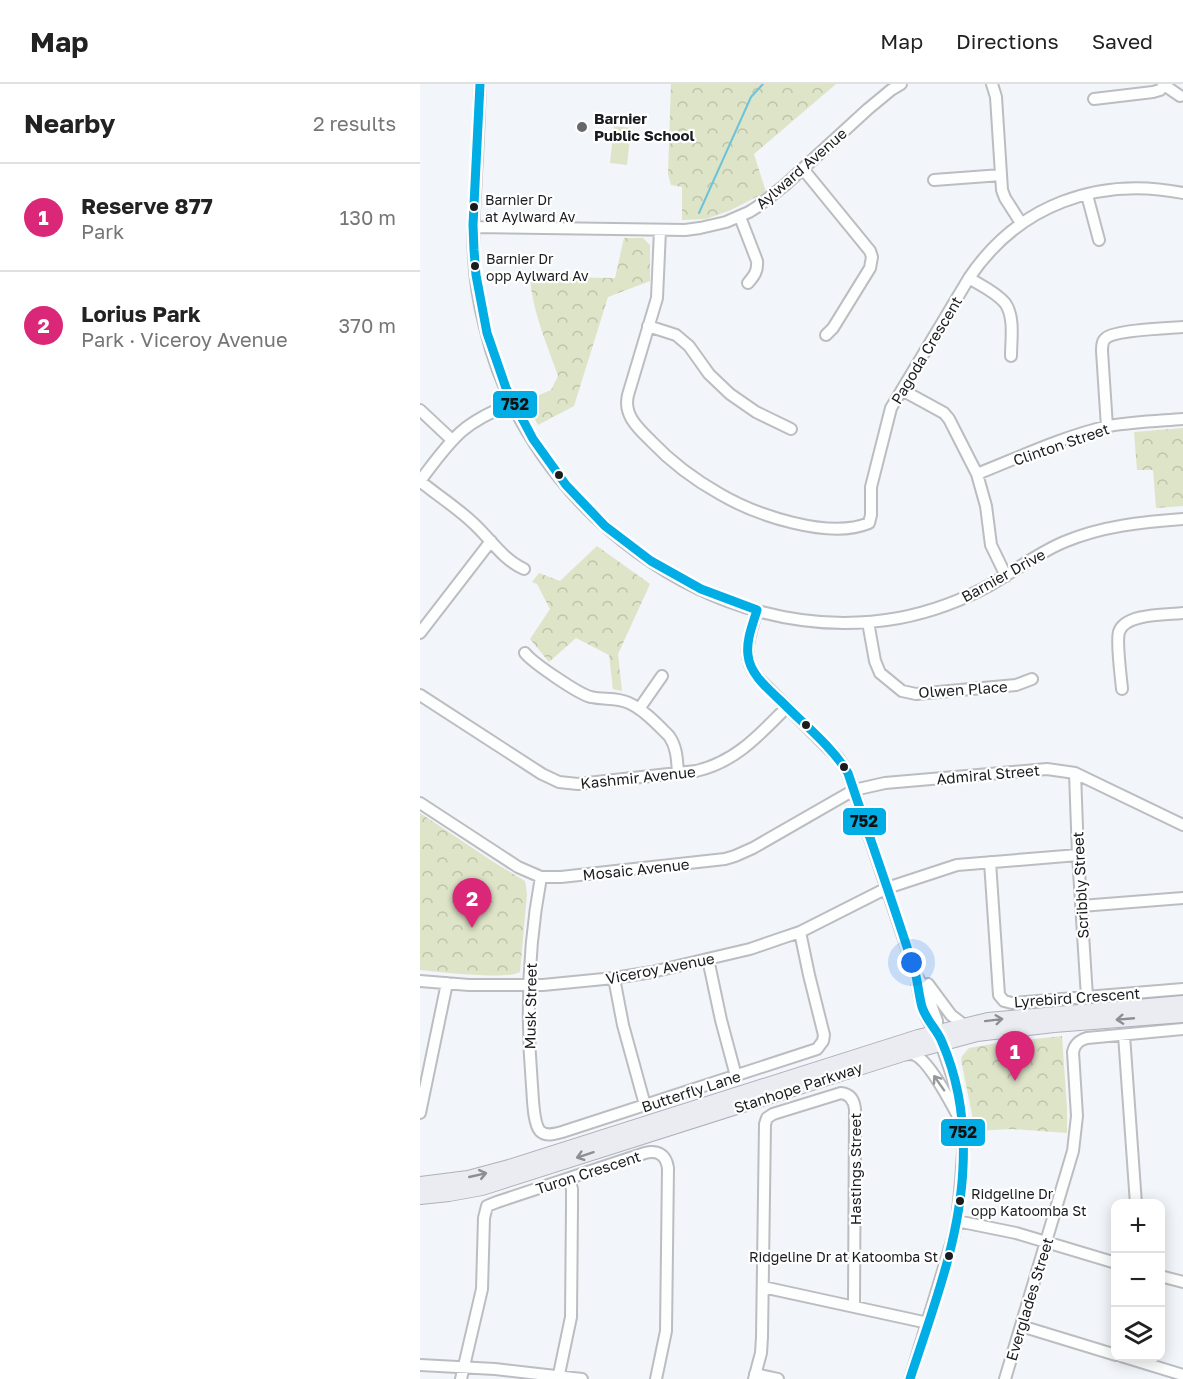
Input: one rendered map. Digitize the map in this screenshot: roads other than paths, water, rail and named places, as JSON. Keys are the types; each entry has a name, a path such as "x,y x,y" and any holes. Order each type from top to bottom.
{"main road":[{"name":"Stanhope Parkway","path":"420,1197 482,1188 903,1054 964,1025 988,1020 1183,1003"},
{"name":"Stanhope Parkway","path":"420,1184 468,1178 509,1167 939,1037 1183,1015"}],"street":[{"name":"Barnier Drive","path":"480,84 473,227 475,274 495,363 512,403 556,474 582,505 618,537 650,561 680,579 757,610 812,621 868,622 902,617 937,608 974,593 1052,548 1090,532 1126,524 1183,519"},
{"name":"Aylward Avenue","path":"473,227 660,230 700,228 726,222 749,212 768,199 868,109 901,84"},
{"path":"992,84 996,97 1002,190 1021,223"},
{"path":"1094,99 1154,92 1160,90 1165,84 1180,96"},
{"path":"802,169 870,251 872,257 865,278 833,328 826,335"},
{"path":"934,180 1001,175"},
{"name":"Pagoda Crescent","path":"660,230 657,298 626,401 635,424 659,450 720,494 754,510 788,522 823,529 863,526 869,523 872,515 871,487 888,416 969,278 997,242 1021,223 1058,204 1086,195 1133,188 1183,193"},
{"path":"1086,195 1099,240"},
{"path":"740,216 758,268 748,283"},
{"path":"969,278 998,296 1008,308 1011,356"},
{"path":"648,326 676,335 689,346 709,374 730,394 756,412 791,429"},
{"path":"1101,326 1108,336"},
{"path":"1107,427 1103,342 1108,336 1119,333 1183,327"},
{"path":"902,390 944,413 949,419 978,474 993,550 1006,576"},
{"path":"512,403 469,425 452,440 420,481 472,521 511,562 524,569"},
{"path":"420,410 452,440"},
{"name":"Clinton Street","path":"978,474 1059,441 1107,427 1183,419"},
{"path":"420,633 491,541"},
{"path":"757,610 747,646 749,662 754,673 838,758 848,773 916,975 927,993 937,1021 939,1037 955,1084 963,1126 957,1221 910,1379"},
{"path":"1122,689 1118,643 1122,627 1128,620 1136,618 1183,613"},
{"name":"Olwen Place","path":"868,622 875,661 880,673 902,691 916,694 1016,685 1032,679"},
{"path":"525,653 534,662 586,696 617,699 639,709 672,740 678,773"},
{"path":"639,709 662,676"},
{"name":"Kashmir Avenue","path":"420,695 542,774 559,782 578,784 705,769 741,751 787,707"},
{"name":"Admiral Street","path":"854,790 885,783 1047,769 1075,773 1183,825"},
{"name":"Scribbly Street","path":"1075,773 1087,997"},
{"name":"Mosaic Avenue","path":"420,803 518,867 541,877 561,877 735,856 854,790"},
{"name":"Viceroy Avenue","path":"420,981 529,986 565,984 663,970 764,944 800,932 887,888 957,865 1078,855"},
{"name":"Lyrebird Crescent","path":"990,862 999,995 1004,1001 1012,1003 1183,989"},
{"name":"Musk Street","path":"541,877 533,929 529,1032 532,1096 537,1124 543,1133"},
{"path":"1081,906 1183,898"},
{"name":"Butterfly Lane","path":"543,1133 549,1135 562,1132 818,1049 823,1041 823,1029 800,932"},
{"path":"708,959 736,1076"},
{"path":"916,975 929,986 951,1015 964,1025"},
{"path":"614,978 623,1025 645,1105"},
{"path":"420,1113 447,983"},
{"path":"1136,1199 1124,1035 1183,1029"},
{"name":"Everglades Street","path":"1005,1379 1070,1166 1075,1142 1077,1116 1073,1052 1080,1040 1124,1035"},
{"path":"903,1054 915,1055 930,1070 945,1090 963,1126"},
{"name":"Hastings Street","path":"755,1376 762,1345 764,1127 766,1120 769,1115 836,1093 849,1095 855,1109 854,1306"},
{"name":"Turon Crescent","path":"464,1367 482,1289 486,1209 492,1203 650,1152 660,1154 667,1160 668,1168 666,1331 656,1379"},
{"path":"558,1377 571,1317 572,1189 569,1179"},
{"path":"957,1221 1005,1230 1111,1261"},
{"path":"1165,1277 1183,1282"},
{"path":"763,1287 928,1323"},
{"path":"1021,1326 1111,1353"},
{"path":"1137,1361 1183,1375"},
{"path":"420,1365 582,1379"},
{"path":"461,1379 464,1367"},
{"path":"755,1376 778,1379"}],"waterway":[{"path":"699,213 751,97 763,84"}],"place":[{"name":"Barnier Public School","path":"582,127"},
{"name":"Barnier Dr at Aylward Av","path":"474,207"},
{"name":"Barnier Dr opp Aylward Av","path":"475,266"},
{"name":"Lorius Park","path":"472,928"},
{"name":"Reserve 877","path":"1015,1081"},
{"name":"Ridgeline Dr opp Katoomba St","path":"960,1201"},
{"name":"Ridgeline Dr at Katoomba St","path":"949,1256"}]}
